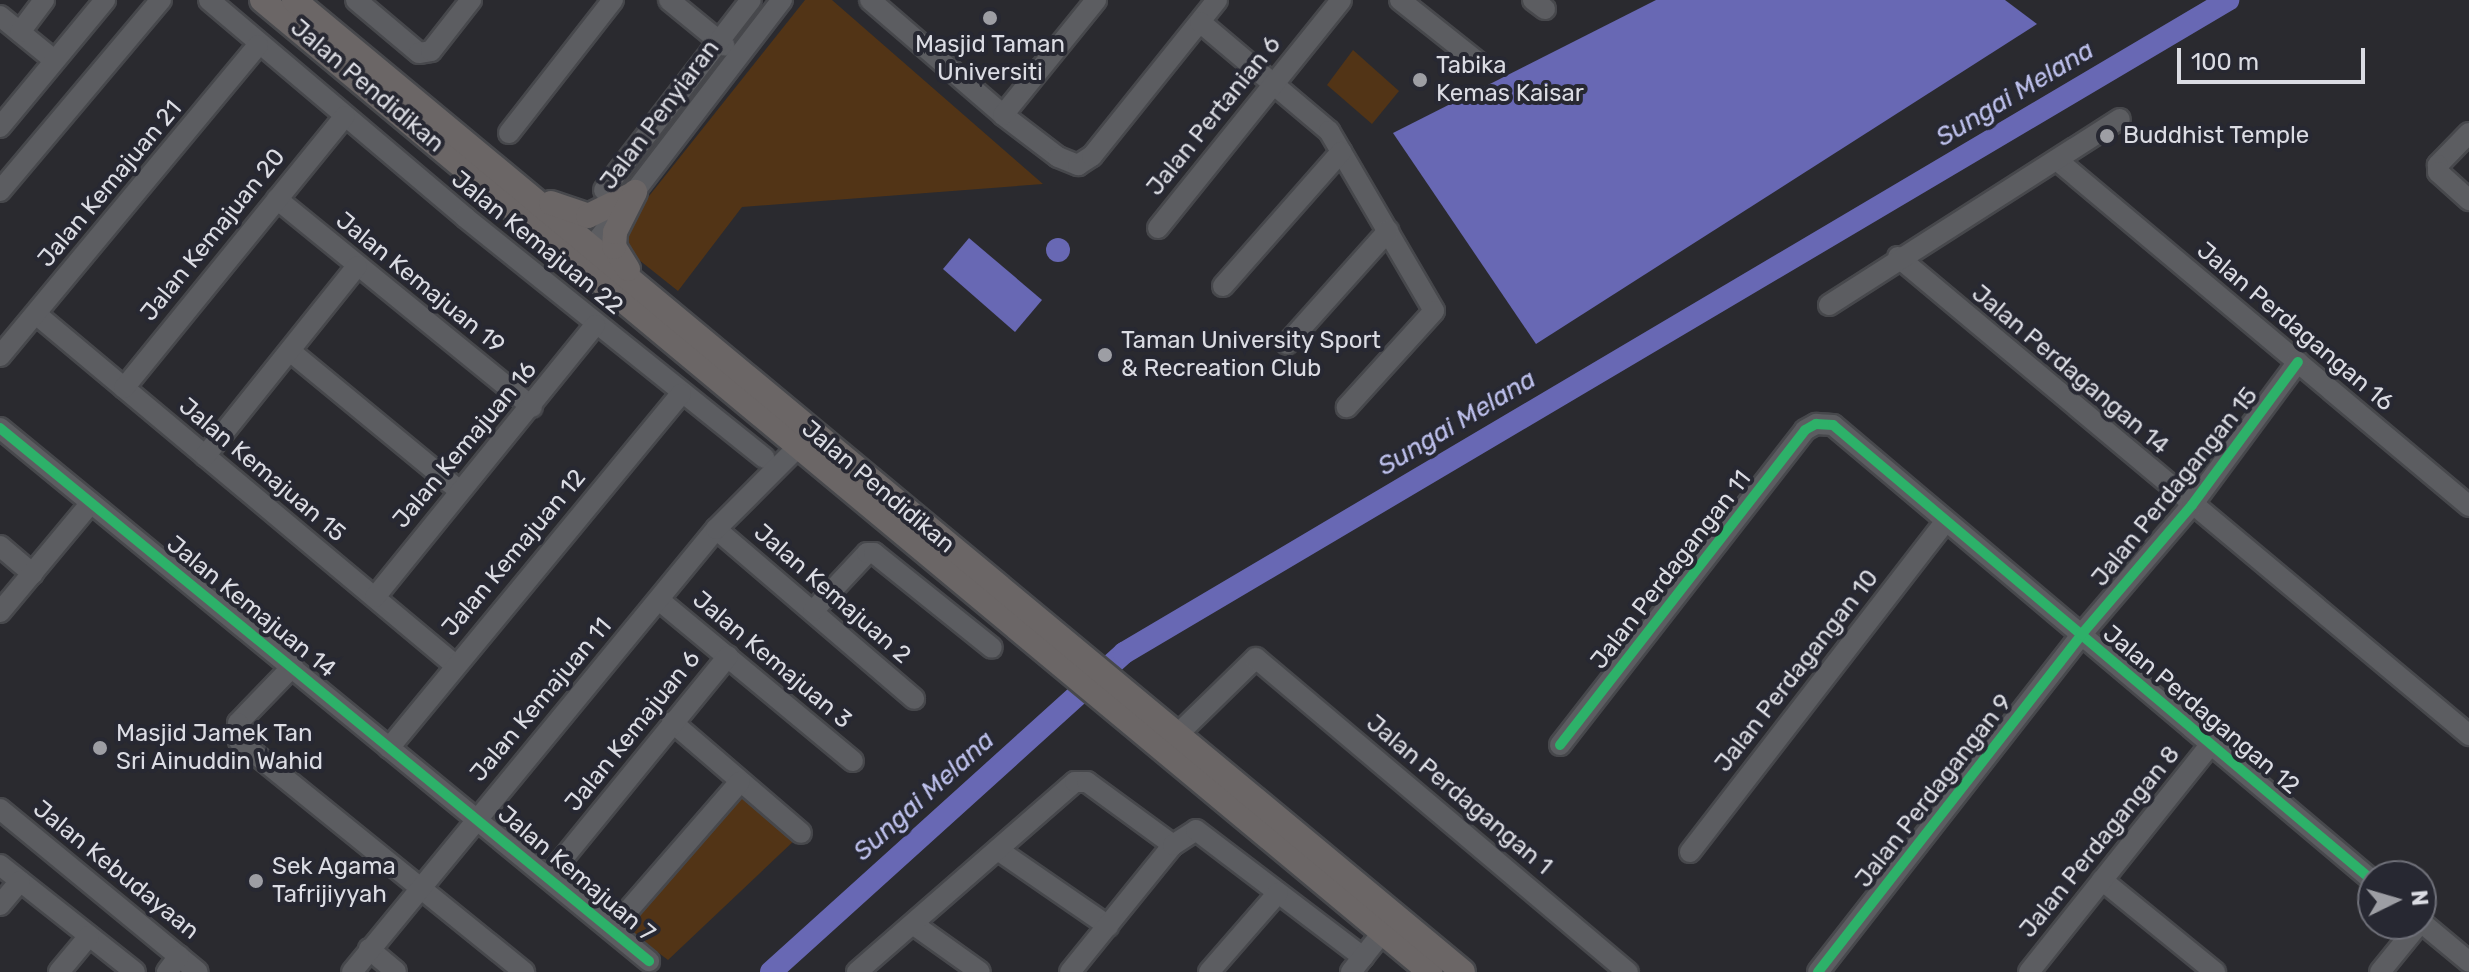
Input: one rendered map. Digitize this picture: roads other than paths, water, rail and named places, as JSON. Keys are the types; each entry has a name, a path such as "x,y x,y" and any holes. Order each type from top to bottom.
{"main road":[{"name":"Jalan Pendidikan","path":"262,0 586,254 666,308 1022,621"},
{"name":"Jalan Pendidikan","path":"294,0 513,182 586,254 790,439 1022,621 1173,746 1463,972"},
{"path":"513,182 573,214 588,216 635,192"},
{"path":"635,192 615,232 614,247 666,308"},
{"name":"Jalan Pendidikan","path":"1173,746 1382,933 1430,972"}],"street":[{"path":"20,32 44,0"},
{"path":"0,127 105,0"},
{"path":"0,191 161,0"},
{"name":"Jalan Kemajuan 22","path":"209,0 258,45 595,325 764,458"},
{"path":"356,0 419,53 431,51 471,0"},
{"path":"509,133 613,0"},
{"path":"669,0 737,56"},
{"path":"604,190 751,0"},
{"name":"Jalan Penyiaran","path":"586,254 782,0"},
{"path":"870,0 1003,115 1058,157 1085,163 1217,0"},
{"name":"Jalan Pertanian 6","path":"1158,228 1341,0"},
{"path":"1400,0 1478,62"},
{"path":"1003,115 1091,2"},
{"path":"0,16 54,60"},
{"path":"1200,22 1329,131 1434,311 1347,407"},
{"name":"Jalan Kemajuan 21","path":"0,356 258,45"},
{"name":"Jalan Kemajuan 20","path":"124,388 345,116"},
{"path":"1829,305 1898,257 2120,119"},
{"path":"2469,133 2438,165 2438,172 2469,200"},
{"path":"1223,286 1341,152"},
{"name":"Jalan Perdagangan 16","path":"2057,160 2086,188 2469,506"},
{"name":"Jalan Kemajuan 19","path":"277,199 532,407"},
{"path":"1287,344 1388,231"},
{"name":"Jalan Perdagangan 14","path":"1898,257 2469,735"},
{"path":"205,456 357,266"},
{"name":"Jalan Kemajuan 15","path":"36,314 455,665"},
{"name":"Jalan Kemajuan 16","path":"375,597 532,407 595,325"},
{"path":"290,351 460,491"},
{"name":"Jalan Perdagangan 15","path":"2081,635 2192,505 2298,362"},
{"name":"Jalan Kemajuan 12","path":"389,748 681,394"},
{"name":"Jalan Perdagangan 12","path":"1816,424 1833,425 2357,867"},
{"name":"Jalan Perdagangan 11","path":"1560,745 1805,430 1816,424"},
{"name":"Jalan Kemajuan 14","path":"0,428 477,817"},
{"name":"Jalan Kemajuan 11","path":"742,499 764,458 790,439"},
{"name":"Jalan Kemajuan 11","path":"352,972 790,439"},
{"path":"0,612 90,504"},
{"name":"Jalan Perdagangan 10","path":"1690,852 1946,521"},
{"name":"Jalan Kemajuan 2","path":"716,529 914,699"},
{"path":"0,546 33,574"},
{"path":"813,611 867,553 874,553 992,648"},
{"name":"Jalan Kemajuan 3","path":"659,600 853,761"},
{"name":"Jalan Perdagangan 9","path":"1818,972 2081,635"},
{"name":"Jalan Kemajuan 6","path":"548,877 728,656"},
{"name":"Jalan Perdagangan 1","path":"1173,746 1256,658 1628,972"},
{"path":"293,666 238,723 239,741 524,972"},
{"path":"672,722 801,833"},
{"name":"Jalan Perdagangan 8","path":"2029,972 2211,744"},
{"path":"857,972 998,850 1039,810 1081,780 1173,845"},
{"path":"612,929 740,782"},
{"name":"Jalan Kebudayaan","path":"0,809 173,964 198,972"},
{"name":"Jalan Kemajuan 7","path":"477,817 649,961"},
{"path":"1070,972 1173,845 1196,830 1278,893 1357,964 1382,933"},
{"path":"998,850 1108,926"},
{"path":"0,865 135,972"},
{"path":"2102,880 2215,972"},
{"path":"0,905 20,881"},
{"path":"1209,972 1278,893"},
{"path":"913,924 980,972"},
{"path":"59,972 89,936"},
{"path":"2437,937 2469,962"},
{"path":"2380,972 2406,940"},
{"path":"369,949 396,972"}],"waterway":[{"name":"Sungai Melana","path":"771,972 1124,653 2228,0"}],"place":[{"name":"Masjid Taman Universiti","path":"990,18"},
{"name":"Tabika Kemas Kaisar","path":"1420,80"},
{"name":"Buddhist Temple","path":"2107,136"},
{"name":"Taman University Sport & Recreation Club","path":"1105,355"},
{"name":"Masjid Jamek Tan Sri Ainuddin Wahid","path":"100,748"},
{"name":"Sek Agama Tafrijiyyah","path":"256,881"}]}
